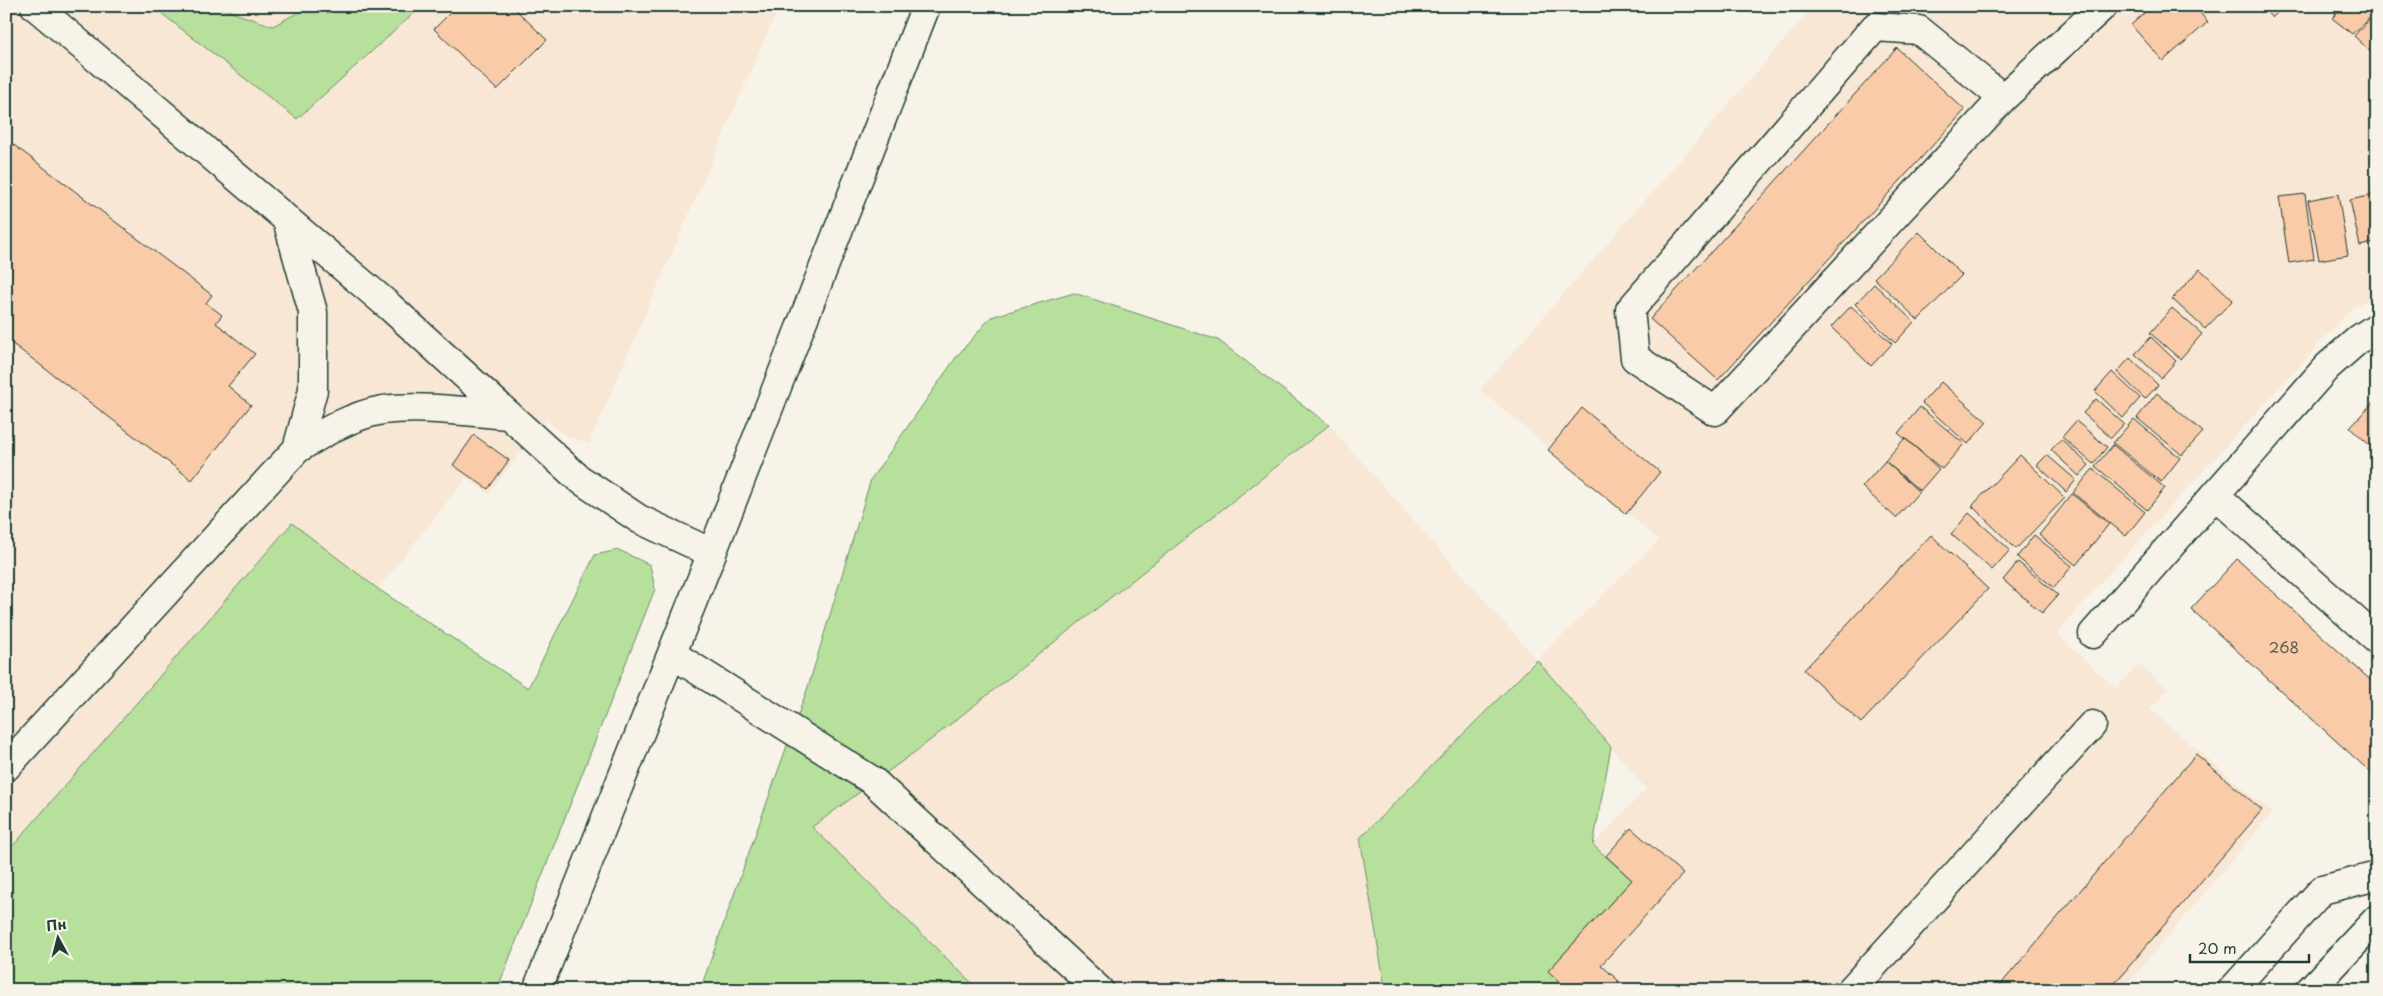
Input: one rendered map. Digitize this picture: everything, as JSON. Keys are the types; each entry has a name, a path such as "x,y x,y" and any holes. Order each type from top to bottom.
{"lane":[{"path":"35,6 389,306 578,478 639,519 712,553"},
{"path":"537,990 712,553 926,6"},
{"path":"2003,98 1919,30 1875,27 1630,310 1635,358 1715,411 2003,98 2103,6"},
{"path":"287,220 313,312 313,390 297,449"},
{"path":"2093,634 2327,367 2360,339 2377,328"},
{"path":"6,767 297,449 336,425 383,410 446,409 509,415"},
{"path":"2215,495 2377,640"},
{"path":"672,654 873,781 1099,990"},
{"path":"1851,990 2092,725"},
{"path":"2232,990 2322,890 2377,876"},
{"path":"2310,990 2377,919"}],"shaded area":[{"path":"6,6 779,6 589,444 562,434 546,419 489,494 466,478 378,589 292,523 6,854"},
{"path":"1814,6 2377,6 2377,296 2353,307 2101,582 2057,634 2116,689 2138,664 2168,689 2150,709 2272,813 2122,990 1568,990 1548,971 1632,880 1593,845 1646,789 1537,660 1659,540 1480,390"},
{"path":"1329,425 1537,660 1383,990 979,990 812,827 919,749"}],"green space":[{"path":"152,6 228,6 231,12 273,26 310,6 422,6 297,119"},
{"path":"1074,293 1218,340 1329,425 919,749 812,827 979,990 700,990 809,684 871,479 957,356 991,317"},
{"path":"292,523 378,589 528,688 595,555 619,550 650,565 655,589 497,990 6,990 6,854"},
{"path":"1537,660 1611,747 1593,845 1632,880 1548,971 1568,990 1383,990 1385,988 1360,838"}],"building":[{"path":"457,6 512,6 547,40 497,90 434,29"},
{"path":"2152,6 2194,6 2208,22 2163,61 2131,25"},
{"path":"2261,6 2284,6 2272,18"},
{"path":"2344,6 2377,6 2377,11 2352,34 2332,18"},
{"path":"2377,14 2377,24 2372,19"},
{"path":"2369,20 2377,28 2377,46 2371,52 2354,36"},
{"path":"1897,48 1965,110 1718,380 1650,319"},
{"path":"6,139 212,295 206,303 222,315 216,323 255,354 228,386 251,405 192,480 6,339"},
{"path":"2305,194 2314,259 2289,263 2279,197"},
{"path":"2338,194 2348,255 2319,260 2308,200"},
{"path":"2373,195 2377,214 2377,242 2360,246 2350,200"},
{"path":"1919,232 1962,275 1918,320 1874,278"},
{"path":"2200,269 2233,300 2205,329 2172,299"},
{"path":"1874,284 1914,322 1895,343 1855,304"},
{"path":"1851,306 1892,344 1871,366 1831,327"},
{"path":"2172,308 2202,334 2180,359 2150,333"},
{"path":"2151,337 2176,361 2161,378 2135,354"},
{"path":"2130,358 2158,385 2145,399 2117,372"},
{"path":"2112,372 2140,398 2123,418 2095,391"},
{"path":"1941,382 1987,422 1968,444 1922,403"},
{"path":"2157,393 2203,432 2182,455 2137,418"},
{"path":"2377,398 2377,452 2350,427"},
{"path":"2096,399 2124,424 2111,438 2083,413"},
{"path":"1920,407 1964,444 1942,469 1898,433"},
{"path":"1582,408 1660,472 1626,514 1548,450"},
{"path":"2134,419 2180,458 2161,482 2113,443"},
{"path":"2076,421 2107,447 2093,464 2062,437"},
{"path":"474,435 509,460 488,489 453,465"},
{"path":"1905,438 1939,469 1920,491 1885,461"},
{"path":"2061,439 2089,465 2079,476 2051,450"},
{"path":"2113,445 2165,488 2147,510 2095,466"},
{"path":"2020,455 2065,498 2016,549 1972,506"},
{"path":"2047,455 2076,480 2066,492 2037,465"},
{"path":"1885,461 1919,492 1896,518 1862,487"},
{"path":"2093,469 2145,512 2126,536 2073,493"},
{"path":"2072,494 2109,524 2076,565 2039,535"},
{"path":"1969,513 2010,550 1992,570 1951,534"},
{"path":"1931,535 1988,589 1861,723 1804,670"},
{"path":"2034,535 2072,566 2054,588 2017,557"},
{"path":"2237,559 2377,686 2377,778 2191,609"},
{"path":"2018,562 2058,595 2042,613 2003,580"},
{"path":"2196,754 2262,810 2109,990 1996,990"},
{"path":"1631,828 1683,874 1601,965 1629,990 1568,990 1548,971 1632,880 1606,856"}]}
